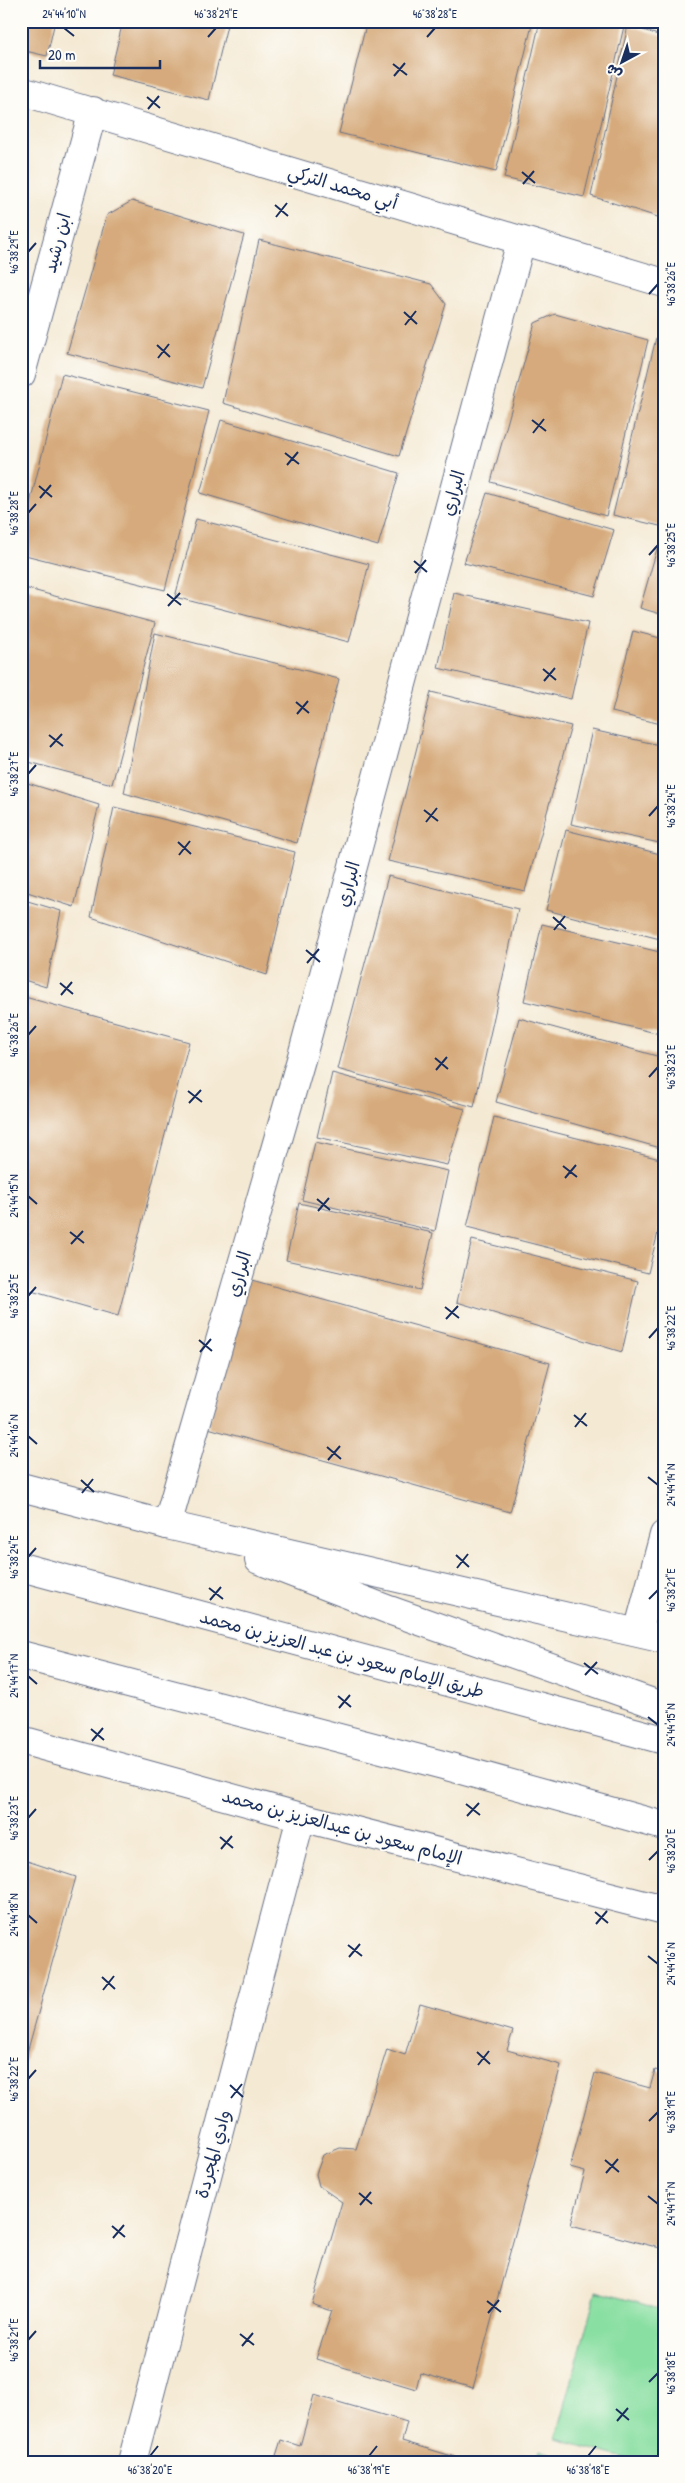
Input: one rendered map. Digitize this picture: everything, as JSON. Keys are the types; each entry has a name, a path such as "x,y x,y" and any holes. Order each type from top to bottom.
{"main road":[{"name":"أبي محمد التركي","path":"21,91 664,283"},
{"name":"ابن رشيد","path":"21,374 93,111"},
{"name":"البراري","path":"166,1525 302,1056 521,241"},
{"path":"21,1487 166,1525 651,1635 664,1535"},
{"path":"166,1525 389,1610 664,1707"},
{"name":"طريق الإمام سعود بن عبد العزيز بن محمد","path":"21,1567 664,1740"},
{"path":"21,1656 443,1765 664,1826"},
{"name":"الإمام سعود بن عبدالعزيز بن محمد","path":"21,1740 301,1817 664,1910"},
{"name":"وادي المجردة","path":"132,2462 301,1817"}],"green space":[{"path":"596,2291 664,2310 664,2462 638,2462 556,2439"},
{"path":"540,2450 580,2462 537,2462"}],"building":[{"path":"21,21 55,21 47,56 21,50"},
{"path":"123,21 228,21 209,100 110,75"},
{"path":"367,21 533,21 496,172 339,133"},
{"path":"540,21 625,22 584,197 504,178"},
{"path":"628,25 664,37 664,219 591,196"},
{"path":"132,201 244,235 202,388 67,353 107,215"},
{"path":"259,240 431,284 446,304 399,456 223,403"},
{"path":"555,314 648,340 606,516 491,482 535,323"},
{"path":"656,338 664,341 664,527 613,515"},
{"path":"62,374 209,411 165,590 21,554 21,539"},
{"path":"221,420 399,473 378,546 200,493"},
{"path":"487,493 614,530 594,596 464,563"},
{"path":"196,519 369,564 349,642 175,597"},
{"path":"657,549 664,550 664,615 640,608"},
{"path":"21,587 155,623 112,784 21,760"},
{"path":"454,593 588,623 571,699 438,668"},
{"path":"633,631 664,639 664,725 612,712"},
{"path":"155,633 339,679 297,843 124,793"},
{"path":"431,692 571,726 525,891 388,861"},
{"path":"592,730 664,746 664,844 571,824"},
{"path":"21,781 99,805 74,907 21,890"},
{"path":"114,807 295,852 267,975 91,917"},
{"path":"566,830 664,855 664,940 546,910"},
{"path":"388,876 518,909 474,1107 337,1069"},
{"path":"21,899 61,911 46,987 21,979"},
{"path":"542,924 664,953 664,1035 524,1001"},
{"path":"21,996 189,1042 118,1316 21,1288"},
{"path":"519,1018 664,1058 664,1149 496,1102"},
{"path":"332,1073 465,1109 447,1165 317,1137"},
{"path":"494,1117 664,1160 664,1208 648,1273 467,1227"},
{"path":"315,1142 448,1171 435,1231 302,1200"},
{"path":"299,1203 433,1233 420,1290 286,1260"},
{"path":"472,1240 638,1281 622,1352 457,1302"},
{"path":"248,1279 550,1363 510,1512 208,1428"},
{"path":"21,1859 76,1877 22,2071 21,2071"},
{"path":"420,2004 513,2031 507,2050 561,2065 473,2388 420,2373 416,2389 316,2359 332,2311 312,2304 342,2202 319,2186 316,2174 323,2155 340,2148 356,2149 387,2049 405,2055"},
{"path":"655,2070 664,2072 664,2249 571,2225 585,2172 570,2168 595,2073 650,2088"},
{"path":"314,2395 407,2422 402,2441 455,2457 453,2462 274,2462 281,2440 300,2446"}]}
